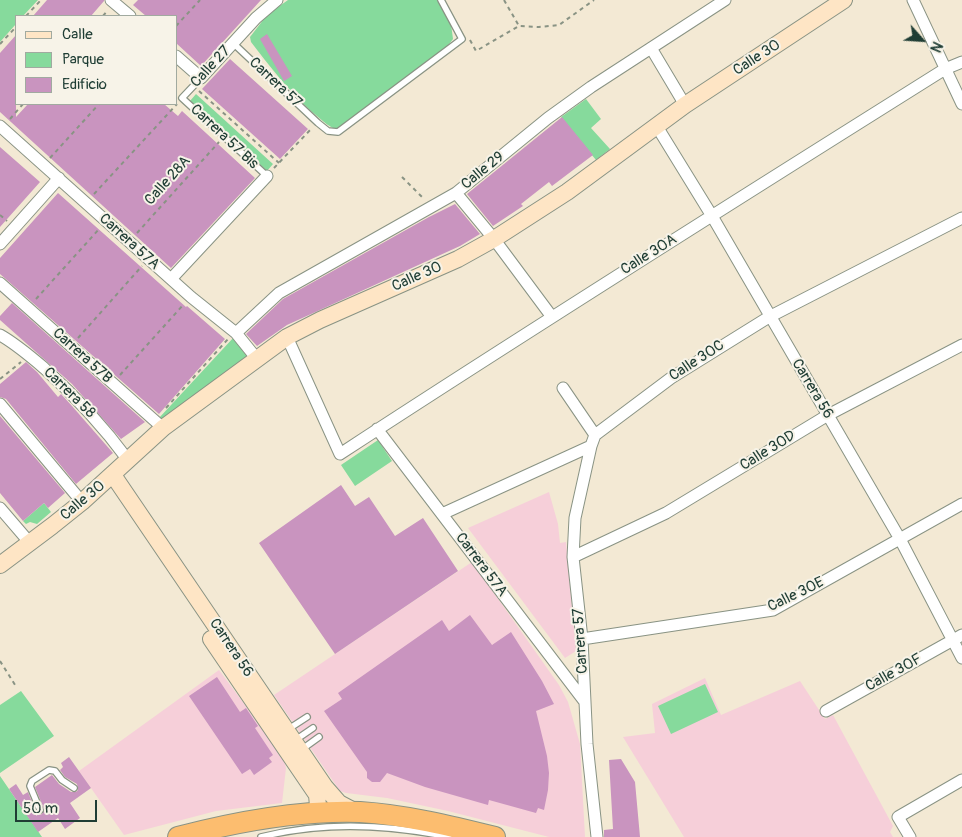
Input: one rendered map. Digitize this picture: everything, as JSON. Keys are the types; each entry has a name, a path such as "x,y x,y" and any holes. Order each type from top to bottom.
{"highway":[{"path":"178,837 215,833 262,819 356,812 413,818 495,837"}],"main road":[{"name":"Calle 30","path":"0,565 82,502 128,460 159,424 287,337 320,320 458,259 494,239 574,186 685,105 844,0"},
{"name":"Carrera 56","path":"109,478 294,740 325,787 339,803 356,812"},
{"name":"Carrera 56","path":"109,478 317,795 318,806 314,814"}],"street":[{"path":"111,0 129,15"},
{"name":"Calle 27","path":"197,82 268,7 277,0"},
{"name":"Calle 29","path":"235,332 279,293 456,193 548,118 591,87 725,0"},
{"path":"913,0 962,104"},
{"path":"651,48 685,105"},
{"path":"178,58 197,82"},
{"name":"Calle 30A","path":"287,337 340,454 552,317 945,69 962,62"},
{"name":"Carrera 56","path":"656,125 712,216 769,317 957,637 962,658"},
{"name":"Carrera 57A","path":"1,126 191,297 235,332 252,350 257,359"},
{"path":"171,279 267,176"},
{"path":"0,244 59,178"},
{"path":"456,193 494,239 552,317"},
{"name":"Calle 30C","path":"442,514 593,441 671,378 769,317 962,218"},
{"name":"Carrera 57B","path":"0,283 159,424"},
{"name":"Carrera 58","path":"0,335 29,355 86,408 128,460"},
{"name":"Calle 30D","path":"573,557 666,513 828,415 962,345"},
{"path":"563,388 593,441"},
{"path":"0,404 82,502"},
{"name":"Carrera 57A","path":"377,429 585,702"},
{"name":"Carrera 57","path":"593,441 575,518 573,557 582,639 587,744 597,837"},
{"name":"Calle 30E","path":"582,639 773,610 962,504"},
{"path":"0,508 30,543"},
{"name":"Calle 30F","path":"826,710 957,637"},
{"path":"910,837 898,817 962,780"}],"lane":[{"path":"318,123 328,131 338,132 462,39 441,0"},
{"name":"Carrera 57","path":"233,43 318,123"},
{"name":"Calle 27","path":"182,98 197,82"},
{"name":"Carrera 57 Bis","path":"182,98 267,176"},
{"path":"294,740 307,717"},
{"path":"294,740 313,728"},
{"path":"294,740 319,737"},
{"path":"40,810 30,786 32,782 49,770 55,771 62,780 74,788"},
{"path":"261,837 303,828 352,825 407,829 450,837"}],"path":[{"path":"27,15 41,0"},
{"path":"178,24 200,0"},
{"path":"504,0 519,26"},
{"path":"467,34 476,51 519,26 559,26 594,0"},
{"path":"0,44 15,28"},
{"path":"197,82 279,163"},
{"name":"Calle 27","path":"178,102 182,98"},
{"path":"1,126 22,105"},
{"path":"44,165 98,105"},
{"name":"Calle 27","path":"86,203 176,105"},
{"path":"267,176 318,123"},
{"name":"Calle 28A","path":"129,241 224,136"},
{"path":"402,177 432,207"},
{"path":"29,308 106,221"},
{"path":"71,346 148,259"},
{"path":"112,383 191,297"},
{"path":"159,424 235,332"},
{"path":"0,379 29,355"},
{"path":"0,661 17,688"}],"shaded area":[{"path":"549,492 558,524 560,543 566,542 576,651 565,658 468,528"},
{"path":"472,562 559,685 568,702 580,744 585,837 549,837 448,811 387,798 340,791 274,695"},
{"path":"219,670 283,756 286,768 282,803 216,811 124,835 79,771"},
{"path":"705,678 721,715 800,681 825,719 833,715 893,826 890,832 893,837 684,837 623,737 655,733 652,704"}],"green space":[{"path":"0,0 38,0 24,15 15,15 15,25 0,42"},
{"path":"288,0 437,0 451,24 453,39 446,48 337,130 324,122 295,96 251,42 250,37 267,15"},
{"path":"196,94 273,164 267,171 190,101"},
{"path":"586,99 601,119 591,128 610,149 596,160 561,117"},
{"path":"234,337 251,357 163,422 159,418"},
{"path":"378,440 392,461 355,486 341,465"},
{"path":"44,503 51,512 37,524 30,522 26,524 23,521"},
{"path":"705,684 718,712 671,734 658,706"},
{"path":"21,691 54,736 0,773 0,705"},
{"path":"0,776 42,837 0,837"}],"building":[{"path":"47,0 104,0 92,15 34,15"},
{"path":"138,0 261,0 201,66 178,45 178,15 145,15 133,5"},
{"path":"267,34 292,76 284,81 260,39"},
{"path":"15,36 16,117 27,105 165,105 178,116 182,111 255,178 171,268 0,112 0,53"},
{"path":"230,59 308,129 280,159 202,89"},
{"path":"562,117 593,155 552,186 549,182 521,204 523,206 493,226 467,194"},
{"path":"0,147 40,182 0,227"},
{"path":"58,193 186,307 225,339 159,414 0,274 0,258"},
{"path":"455,204 480,234 460,246 287,325 257,346 246,334 283,299"},
{"path":"12,303 145,422 121,439 72,384 0,320 0,316"},
{"path":"26,362 58,397 61,394 113,453 76,484 6,399 0,397 0,384"},
{"path":"0,416 65,493 48,508 44,503 23,521 0,493"},
{"path":"341,485 355,506 369,497 395,536 423,518 458,571 335,654 259,543"},
{"path":"470,615 492,645 511,632 554,704 536,711 547,756 549,773 544,810 538,808 536,813 489,800 488,805 425,787 387,773 380,782 372,782 367,778 367,772 324,711 342,699 338,693 442,620 449,631"},
{"path":"217,677 240,712 246,708 258,726 255,728 273,755 269,758 272,762 254,775 250,769 242,774 189,696"},
{"path":"69,757 91,788 70,803 80,818 65,829 58,818 38,832 9,789 16,784 23,795 28,792 36,812 39,815 42,814 44,809 35,787 52,775 59,784 71,792 78,790 77,784 65,777 60,770 63,767 61,763"},
{"path":"621,759 635,782 640,837 604,837 604,830 613,829 609,760"}]}
